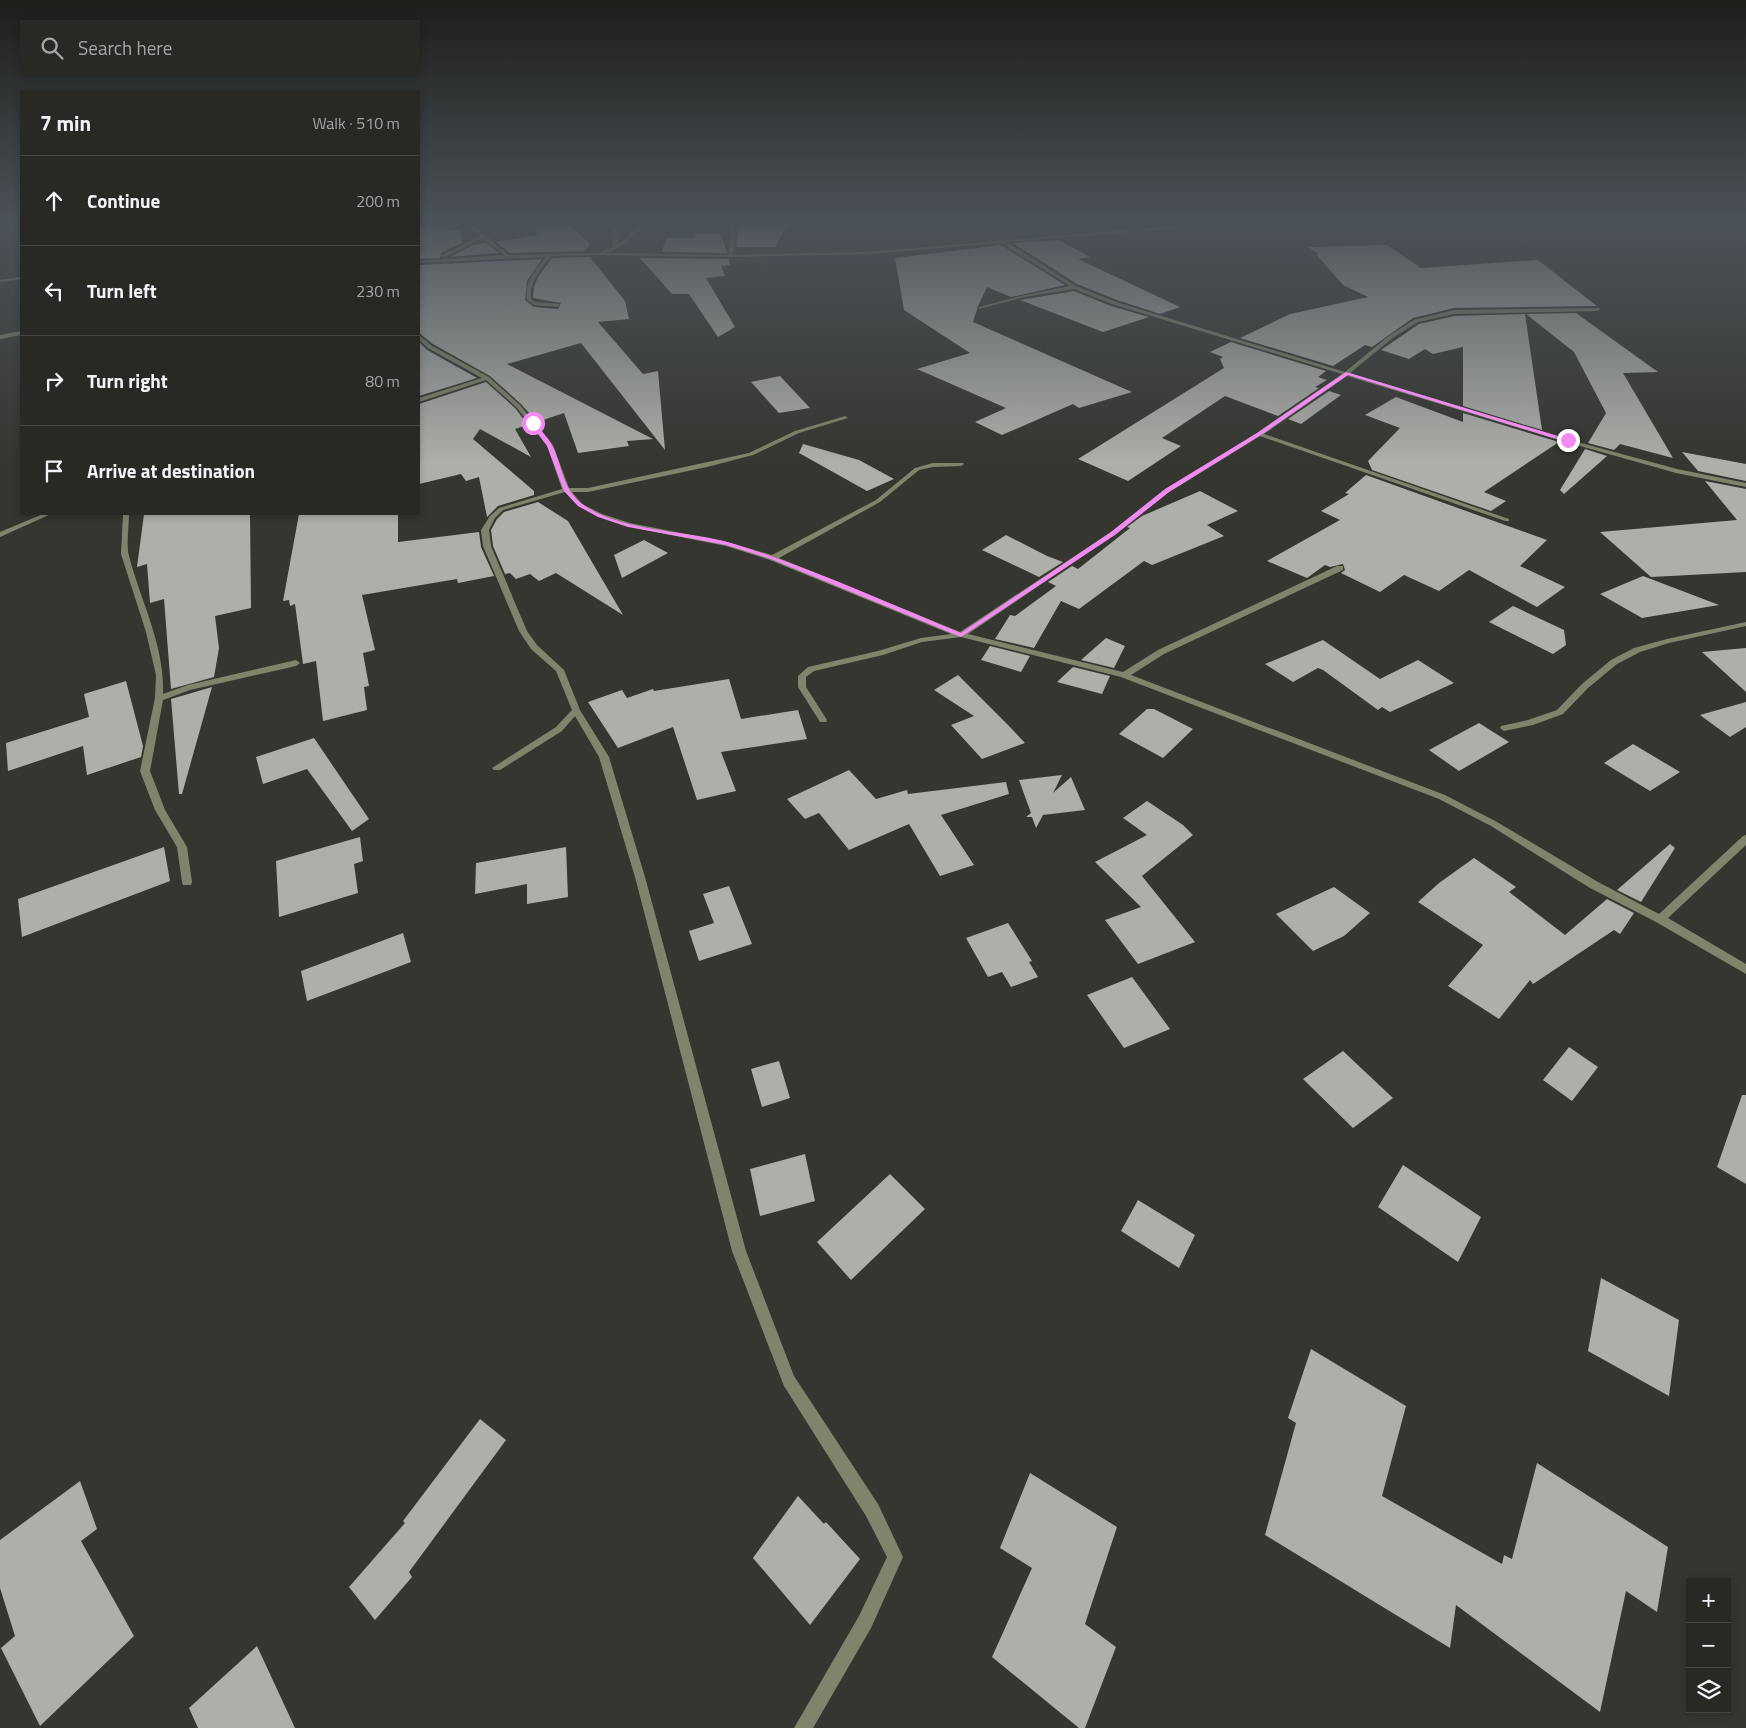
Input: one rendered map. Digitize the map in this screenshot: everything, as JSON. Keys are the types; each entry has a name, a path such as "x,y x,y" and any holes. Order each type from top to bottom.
{"street":[{"path":"532,302 558,305"},
{"path":"981,308 1004,302"},
{"path":"1111,302 1667,468 1746,485"},
{"path":"823,720 802,687 802,676 811,669 871,655 921,640 961,635 1113,533 1167,491 1259,434 1347,373 1392,336 1416,321 1454,312 1598,309"},
{"path":"0,336 20,333"},
{"path":"420,338 427,348 487,378 518,406 550,445 566,490 580,505 600,515 628,525 727,544 773,558 961,635 1124,675 1442,797 1494,824 1594,885 1660,919 1746,969"},
{"path":"420,400 487,378"},
{"path":"803,1728 865,1622 896,1557 872,1510 789,1381 743,1260 640,877 604,756 576,710 560,670 534,647 523,630 488,546 484,530 487,522 501,509 566,490 588,490 751,454 797,432 845,418"},
{"path":"1259,434 1507,520"},
{"path":"773,558 878,501 917,469 933,465 961,464"},
{"path":"0,535 46,515"},
{"path":"126,515 124,554 150,632 160,675 159,698 145,771 160,810 182,847 187,882"},
{"path":"1124,675 1161,652 1340,568"},
{"path":"1504,728 1530,723 1560,712 1614,662 1637,650 1667,641 1746,624"},
{"path":"159,698 188,688 296,663"},
{"path":"497,768 559,729 576,710"},
{"path":"1660,919 1746,839"}],"building":[{"path":"420,302 527,302 534,307 558,309 561,303 553,302 625,302 629,319 598,322 643,374 658,371 665,450 581,343 507,364 653,439 627,441 629,446 578,453 564,413 537,422 521,404 490,376 433,344 420,334"},
{"path":"694,302 720,302 735,327 718,337"},
{"path":"903,302 980,302 973,322 1132,392 1079,408 1073,404 1002,435 975,422 1006,408 917,369 970,353 904,310"},
{"path":"1024,302 1100,302 1149,317 1103,332"},
{"path":"1122,302 1169,302 1180,307 1160,314"},
{"path":"1347,302 1591,302 1597,306 1454,308 1413,318 1372,347 1365,345 1333,366 1240,338 1290,314"},
{"path":"1576,313 1658,372 1623,373 1673,458 1620,444 1614,450 1588,443 1606,413 1574,352 1526,314"},
{"path":"1525,314 1542,430 1463,406 1463,347 1433,354 1425,349 1409,359 1381,350 1419,324 1454,316"},
{"path":"1231,342 1326,371 1318,377 1327,380 1315,387 1319,388 1278,416 1225,396 1162,438 1181,446 1128,481 1078,459 1224,368 1220,359 1223,357 1210,352"},
{"path":"420,343 427,350 477,378 420,396"},
{"path":"780,376 810,408 779,413 751,382"},
{"path":"486,382 515,408 528,425 515,429 531,457 480,429 473,439 534,491 534,495 498,506 487,517 479,477 466,481 461,474 420,484 420,404"},
{"path":"1329,391 1341,395 1301,424 1288,419"},
{"path":"1396,397 1463,422 1463,413 1559,442 1484,492 1506,501 1491,511 1372,470 1368,461 1400,428 1365,415"},
{"path":"803,444 859,460 894,479 867,491 799,453"},
{"path":"1585,449 1607,456 1564,494 1560,490"},
{"path":"1682,452 1746,464 1746,481 1698,471"},
{"path":"1366,475 1547,540 1520,566 1565,587 1537,607 1469,570 1439,591 1404,575 1380,592 1341,573 1345,570 1343,564 1330,567 1325,565 1307,578 1267,561 1340,520 1321,511 1349,494 1345,493"},
{"path":"1705,481 1746,489 1746,572 1651,577 1600,532 1737,520"},
{"path":"1200,491 1238,511 1207,525 1224,536 1152,565 1144,561 1079,609 1061,601 1034,648 995,639 1010,615 1015,616 1056,586 1048,582 1072,566 1078,569 1130,528 1127,527 1142,516"},
{"path":"538,502 568,521 623,615 556,573 539,581 530,574 516,579 510,573 505,574 493,546 491,530 497,519 504,512"},
{"path":"144,515 250,515 251,608 215,616 219,648 214,677 171,689 164,599 150,603 147,564 137,567"},
{"path":"299,515 398,515 398,542 479,532 481,547 494,576 458,583 457,579 362,595 375,650 363,653 369,686 364,687 367,710 323,721 316,661 303,664 295,604 290,606 289,600 283,601"},
{"path":"1006,535 1063,562 1039,577 982,550"},
{"path":"644,540 668,553 622,578 614,555"},
{"path":"1643,576 1719,605 1642,618 1600,594"},
{"path":"1513,606 1564,630 1566,645 1553,654 1489,622"},
{"path":"1106,638 1125,646 1114,668 1081,660"},
{"path":"1323,640 1380,679 1418,660 1454,683 1390,712 1382,707 1378,710 1318,668 1293,682 1265,664"},
{"path":"990,646 1030,656 1021,672 981,660"},
{"path":"1746,648 1746,692 1702,652"},
{"path":"1073,667 1110,676 1102,694 1057,682"},
{"path":"958,675 1025,743 982,759 951,725 974,716 934,690"},
{"path":"729,679 741,719 798,710 807,739 721,752 736,791 697,800 673,727 618,748 588,702 622,690 627,698 653,689 654,691"},
{"path":"126,681 143,746 141,757 87,775 83,746 8,771 6,743 89,717 84,694"},
{"path":"212,687 182,794 179,794 171,699"},
{"path":"1746,702 1746,727 1730,737 1700,715"},
{"path":"1147,709 1154,709 1193,729 1163,758 1119,734"},
{"path":"1479,723 1509,742 1459,771 1429,750"},
{"path":"314,738 369,819 352,831 307,769 263,784 256,757"},
{"path":"1633,744 1680,772 1650,791 1604,763"},
{"path":"849,770 876,799 907,790 908,794 1006,782 1009,794 941,815 974,865 940,876 909,824 849,850 819,813 805,819 787,799"},
{"path":"1062,775 1053,793 1071,777 1085,810 1043,815 1036,828 1032,817 1026,817 1031,813 1019,780"},
{"path":"1147,801 1183,825 1193,835 1142,876 1195,942 1138,964 1105,920 1141,907 1095,862 1147,835 1123,818"},
{"path":"360,837 363,861 354,864 358,893 279,917 276,861"},
{"path":"1670,844 1675,848 1641,902 1617,890"},
{"path":"164,847 170,881 22,937 18,899"},
{"path":"566,847 568,897 527,904 527,884 475,894 476,863"},
{"path":"1474,858 1516,887 1509,892 1565,935 1607,899 1634,913 1620,934 1614,930 1533,984 1530,980 1499,1019 1448,986 1483,945 1418,902 1439,883"},
{"path":"729,886 752,944 699,961 689,931 714,923 703,894"},
{"path":"1334,887 1370,913 1344,936 1313,951 1276,914"},
{"path":"1008,923 1032,961 1029,962 1038,977 1011,987 1002,972 988,977 966,938"},
{"path":"403,933 411,962 307,1001 301,971"},
{"path":"1132,977 1170,1029 1124,1048 1087,995"},
{"path":"1569,1047 1598,1067 1572,1101 1543,1080"},
{"path":"1343,1051 1393,1098 1353,1128 1303,1079"},
{"path":"779,1061 790,1098 762,1107 751,1069"},
{"path":"1742,1095 1746,1095 1746,1184 1717,1167"},
{"path":"805,1154 815,1201 760,1216 750,1169"},
{"path":"1403,1165 1481,1217 1458,1262 1378,1207"},
{"path":"890,1174 925,1209 851,1280 817,1242"},
{"path":"1138,1200 1195,1235 1179,1268 1121,1231"},
{"path":"1601,1278 1679,1320 1669,1396 1588,1351"},
{"path":"1311,1349 1406,1406 1382,1496 1502,1564 1504,1555 1512,1559 1537,1463 1668,1547 1657,1612 1626,1591 1600,1712 1456,1605 1450,1648 1265,1535 1296,1423 1288,1418"},
{"path":"480,1419 506,1440 409,1572 412,1577 375,1620 349,1587 405,1523 403,1521"},
{"path":"1030,1473 1117,1527 1085,1624 1116,1647 1085,1728 1079,1728 992,1657 1032,1568 1000,1548"},
{"path":"80,1481 97,1529 81,1541 134,1636 40,1726 1,1648 15,1636 0,1588 0,1540"},
{"path":"798,1496 824,1524 826,1522 860,1559 810,1625 753,1558"},
{"path":"257,1646 295,1728 198,1728 189,1708"}],"route":[{"path":"533,423 550,445 566,490 580,505 600,515 628,525 727,544 773,558 961,635 1113,533 1167,491 1259,434 1347,373 1568,440"}]}
